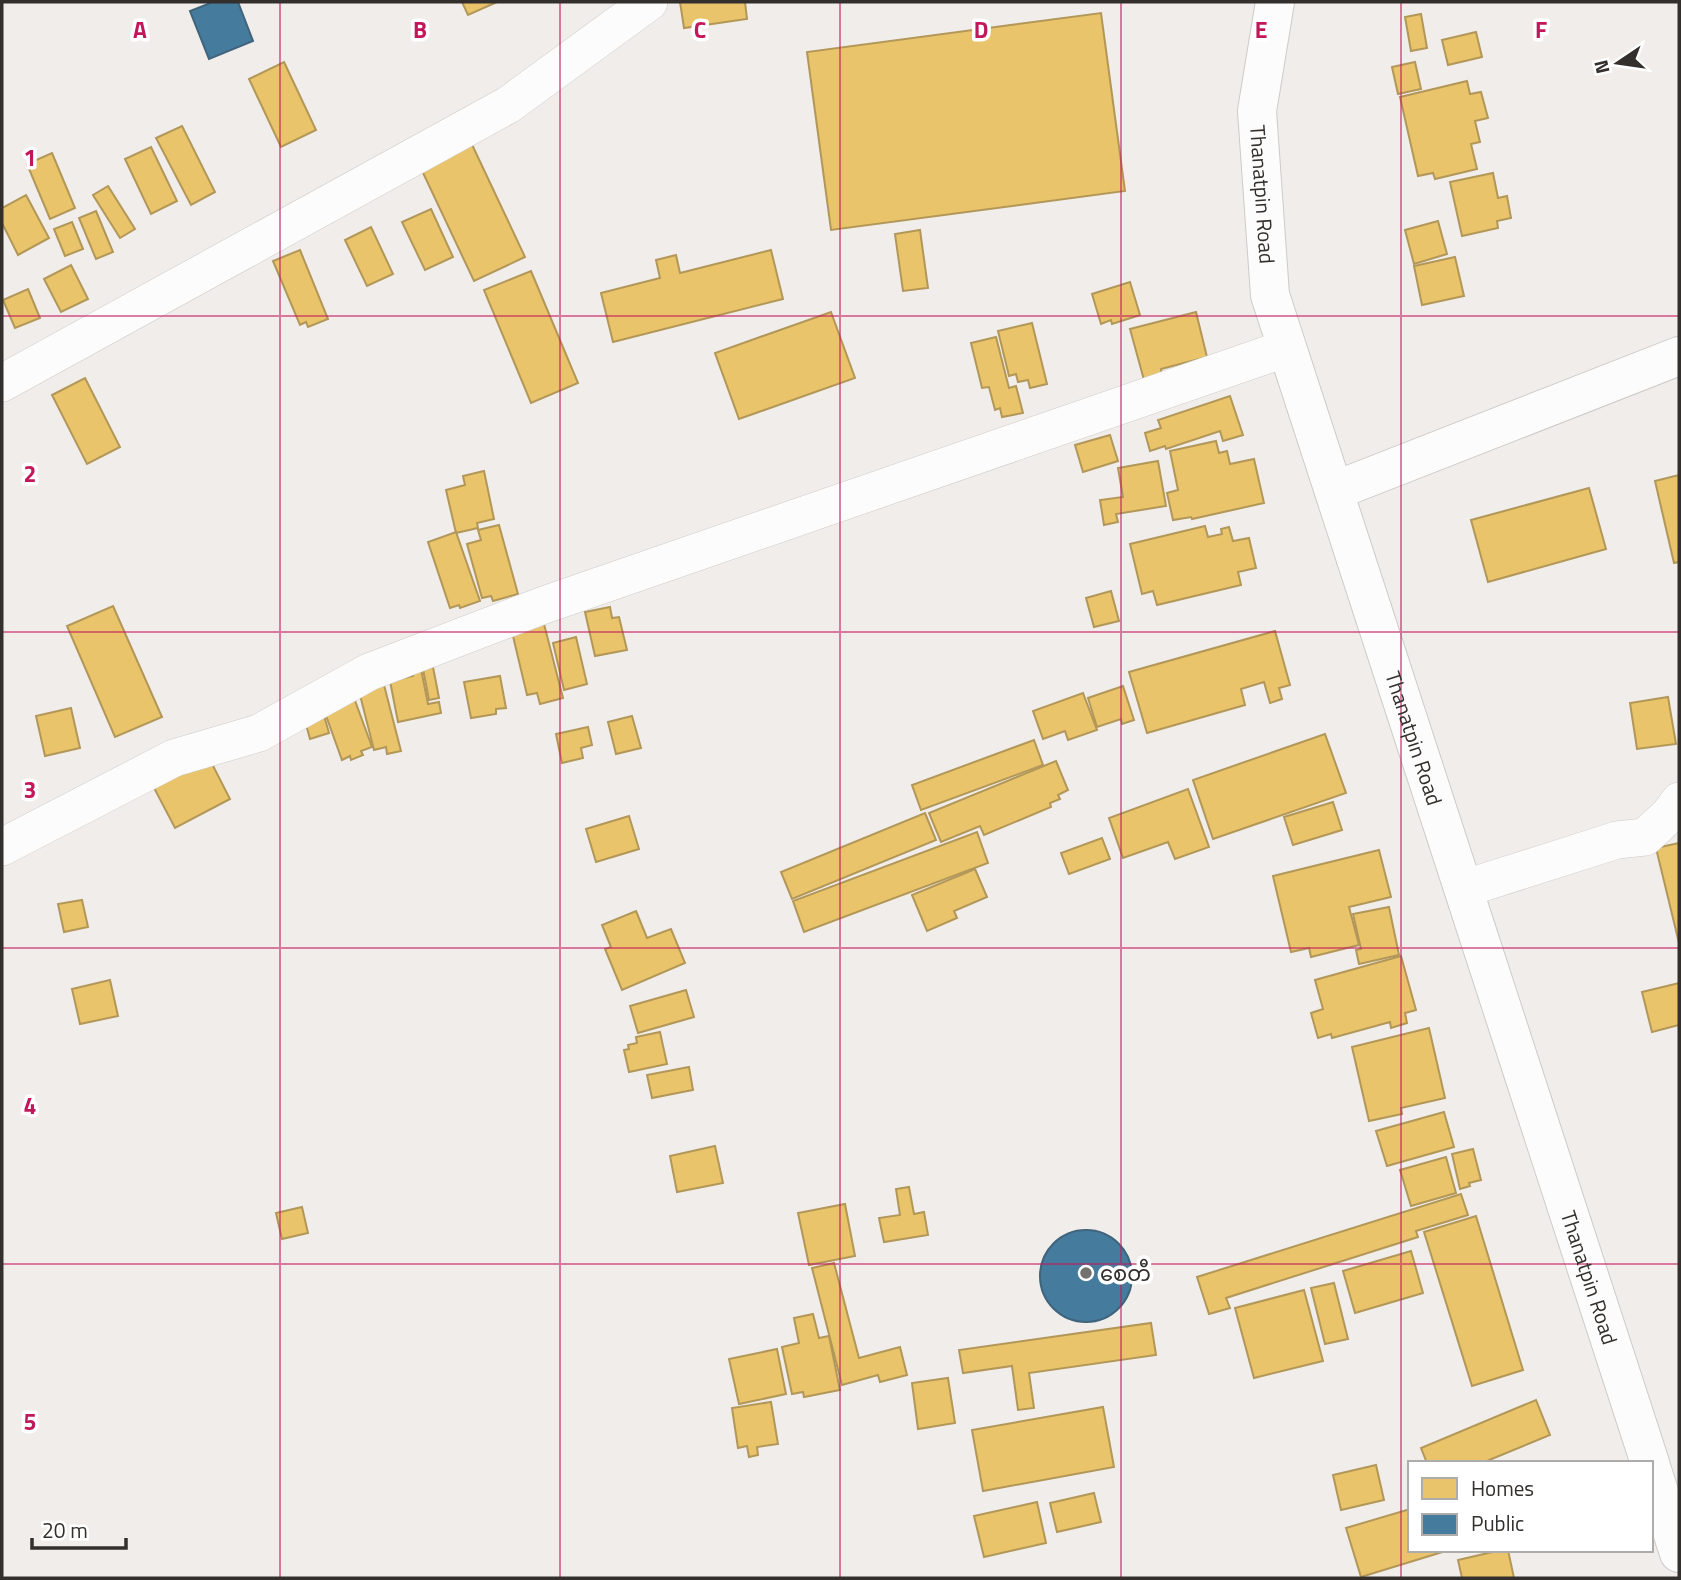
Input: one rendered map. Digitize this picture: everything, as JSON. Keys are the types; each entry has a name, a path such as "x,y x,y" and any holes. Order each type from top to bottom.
{"main road":[{"name":"Thanatpin Road","path":"1275,2 1257,111 1270,295 1650,1461"},
{"path":"1334,491 1679,356"},
{"name":"Thanatpin Road","path":"1653,1471 1679,1553"}],"street":[{"path":"2,383 508,104 649,2"},
{"path":"2,847 174,758 259,733 382,667 544,605 1287,348"},
{"path":"1463,889 1617,840 1645,837 1669,815 1679,801"}],"building: Homes":[{"path":"462,2 497,2 468,15"},
{"path":"680,2 745,2 747,19 684,28"},
{"path":"1101,13 1125,191 831,230 807,52"},
{"path":"1421,14 1427,48 1411,51 1405,17"},
{"path":"1476,32 1482,57 1448,65 1442,40"},
{"path":"284,62 316,130 281,147 249,79"},
{"path":"1415,62 1421,89 1398,94 1392,67"},
{"path":"1467,81 1470,94 1481,92 1488,118 1475,121 1480,142 1471,144 1477,169 1435,179 1433,173 1418,176 1400,97"},
{"path":"182,126 215,192 191,205 156,138"},
{"path":"467,134 525,257 474,281 416,158"},
{"path":"151,147 177,201 151,214 125,159"},
{"path":"52,153 75,208 50,219 27,164"},
{"path":"1493,173 1498,198 1507,196 1511,218 1497,221 1498,228 1462,236 1450,182"},
{"path":"108,186 135,229 120,238 93,195"},
{"path":"26,195 49,238 18,255 2,223 2,208"},
{"path":"431,209 453,257 425,270 402,222"},
{"path":"96,211 113,252 96,259 79,218"},
{"path":"1438,221 1447,254 1414,264 1405,230"},
{"path":"72,222 83,249 65,256 54,229"},
{"path":"371,227 393,274 367,286 345,240"},
{"path":"920,230 928,288 903,291 895,234"},
{"path":"300,250 328,319 308,327 306,322 300,325 273,261"},
{"path":"771,250 783,299 613,342 601,293 660,278 656,260 676,255 680,273"},
{"path":"1455,257 1464,296 1422,305 1414,266"},
{"path":"71,265 88,299 61,312 44,279"},
{"path":"531,271 578,383 531,403 484,290"},
{"path":"1130,282 1140,315 1112,324 1111,320 1101,324 1092,294"},
{"path":"28,289 40,318 15,328 3,300"},
{"path":"831,312 855,378 739,419 715,353"},
{"path":"1196,312 1207,357 1161,369 1162,375 1144,380 1130,329"},
{"path":"1032,323 1047,384 1030,388 1028,380 1018,382 1016,374 1009,376 998,331"},
{"path":"996,337 1009,388 1016,386 1023,413 1002,417 1000,408 995,410 989,387 982,388 971,343"},
{"path":"85,378 120,447 87,464 52,395"},
{"path":"1230,396 1243,435 1223,441 1220,431 1166,449 1165,446 1150,451 1145,433 1161,428 1158,420"},
{"path":"1110,435 1118,461 1083,472 1075,445"},
{"path":"1216,441 1219,453 1227,451 1230,464 1254,459 1264,503 1192,519 1173,520 1167,493 1178,490 1170,451"},
{"path":"1158,461 1166,506 1116,514 1118,522 1104,525 1100,500 1123,497 1118,468"},
{"path":"484,471 494,519 477,523 478,528 456,533 446,490 465,485 463,476"},
{"path":"1679,475 1679,562 1674,563 1655,481"},
{"path":"1589,488 1606,549 1488,582 1471,520"},
{"path":"499,525 518,594 493,601 491,596 482,598 467,544 481,540 478,530"},
{"path":"1205,526 1208,537 1222,534 1221,529 1229,527 1233,541 1249,538 1256,568 1238,572 1241,585 1157,605 1153,591 1142,594 1130,544"},
{"path":"456,532 480,601 460,608 459,605 450,608 428,542"},
{"path":"1111,591 1119,621 1094,627 1086,598"},
{"path":"113,606 162,717 115,737 67,626"},
{"path":"610,607 612,618 619,617 627,650 595,656 585,612"},
{"path":"544,624 563,698 540,704 537,693 527,695 512,632"},
{"path":"1275,631 1290,685 1279,688 1282,699 1270,703 1264,682 1241,689 1245,705 1147,733 1129,672"},
{"path":"576,637 587,684 564,690 553,643"},
{"path":"420,664 428,704 439,702 441,713 398,722 390,681 413,676 411,666"},
{"path":"433,667 439,698 429,700 423,669"},
{"path":"500,676 506,708 496,709 496,714 471,718 464,682"},
{"path":"384,685 401,751 387,754 386,747 374,750 359,691"},
{"path":"1123,686 1134,720 1122,724 1121,719 1097,727 1088,698"},
{"path":"1083,693 1097,730 1068,740 1065,731 1043,739 1033,711"},
{"path":"1668,697 1676,744 1637,749 1630,703"},
{"path":"354,698 372,747 361,751 363,755 342,760 324,710"},
{"path":"71,708 80,748 45,756 36,716"},
{"path":"323,712 329,733 310,739 304,717"},
{"path":"632,716 641,748 616,754 608,722"},
{"path":"588,727 592,745 581,748 583,758 562,763 556,734"},
{"path":"1325,734 1346,793 1213,839 1193,780"},
{"path":"1034,740 1043,765 921,810 912,785"},
{"path":"208,756 230,799 175,828 152,784"},
{"path":"1056,761 1068,790 1058,795 1060,799 1050,803 1051,807 984,835 980,826 941,842 929,813"},
{"path":"1188,789 1209,847 1175,859 1168,842 1123,858 1109,818"},
{"path":"1333,802 1342,830 1293,845 1284,817"},
{"path":"925,813 936,840 792,899 781,872"},
{"path":"629,816 639,849 596,862 586,829"},
{"path":"977,832 988,863 804,932 793,901"},
{"path":"1102,838 1110,859 1069,874 1061,853"},
{"path":"1679,843 1679,943 1656,848"},
{"path":"1379,850 1391,897 1349,907 1359,945 1311,957 1309,948 1291,952 1273,876"},
{"path":"975,869 987,897 954,911 957,918 927,931 912,895"},
{"path":"82,900 88,927 64,932 58,904"},
{"path":"1389,907 1399,955 1359,964 1356,950 1361,949 1353,914"},
{"path":"636,911 647,938 671,929 685,963 622,990 605,949 611,947 602,925"},
{"path":"1401,956 1416,1010 1405,1013 1407,1023 1391,1028 1390,1022 1332,1038 1331,1034 1318,1038 1311,1013 1323,1009 1315,980"},
{"path":"110,980 118,1016 80,1024 72,989"},
{"path":"1679,983 1679,1025 1652,1032 1642,992"},
{"path":"686,990 694,1017 638,1033 630,1006"},
{"path":"1429,1028 1445,1098 1401,1108 1402,1114 1369,1121 1352,1047"},
{"path":"660,1032 667,1064 629,1072 624,1050 629,1049 628,1045 637,1043 636,1037"},
{"path":"689,1067 693,1090 652,1098 647,1075"},
{"path":"1444,1112 1454,1147 1387,1166 1376,1131"},
{"path":"715,1146 723,1183 677,1192 670,1156"},
{"path":"1473,1149 1481,1180 1460,1189 1452,1154"},
{"path":"1446,1157 1456,1193 1411,1206 1400,1170"},
{"path":"909,1187 914,1214 924,1212 928,1235 884,1242 879,1218 900,1215 896,1189"},
{"path":"1461,1194 1468,1215 1416,1231 1418,1237 1226,1298 1230,1308 1209,1314 1197,1277"},
{"path":"845,1204 855,1256 809,1265 798,1213"},
{"path":"302,1207 308,1233 282,1239 276,1213"},
{"path":"1476,1216 1523,1370 1472,1386 1424,1232"},
{"path":"1411,1251 1423,1293 1355,1313 1343,1271"},
{"path":"834,1263 859,1358 900,1347 907,1375 880,1382 878,1375 842,1385 812,1268"},
{"path":"1334,1283 1348,1339 1325,1344 1311,1288"},
{"path":"1304,1290 1323,1361 1254,1378 1235,1308"},
{"path":"813,1314 819,1338 829,1336 840,1390 804,1397 803,1392 792,1394 782,1347 799,1343 794,1318"},
{"path":"1151,1323 1156,1355 1029,1373 1034,1408 1018,1410 1012,1366 963,1373 959,1350"},
{"path":"777,1349 786,1394 739,1404 729,1359"},
{"path":"948,1378 955,1423 918,1429 912,1383"},
{"path":"1536,1400 1550,1435 1487,1461 1426,1461 1421,1448"},
{"path":"771,1402 778,1444 757,1447 758,1455 749,1457 747,1446 738,1448 732,1408"},
{"path":"1103,1407 1114,1467 983,1491 972,1430"},
{"path":"1376,1465 1384,1500 1341,1510 1333,1475"},
{"path":"1094,1493 1101,1522 1057,1532 1050,1503"},
{"path":"1037,1502 1046,1543 984,1557 974,1516"},
{"path":"1408,1510 1408,1552 1442,1552 1361,1577 1346,1528"},
{"path":"1492,1552 1508,1552 1514,1578 1462,1578 1458,1560"}],"building: Public":[{"path":"213,2 238,2 253,41 209,59 190,11"},
{"path":"1086,1230 1104,1233 1119,1243 1129,1258 1132,1276 1129,1294 1119,1309 1104,1319 1086,1322 1068,1319 1053,1309 1043,1294 1040,1276 1043,1258 1053,1243 1068,1233"}],"place":[{"name":"စေတီ","path":"1086,1273"}]}
